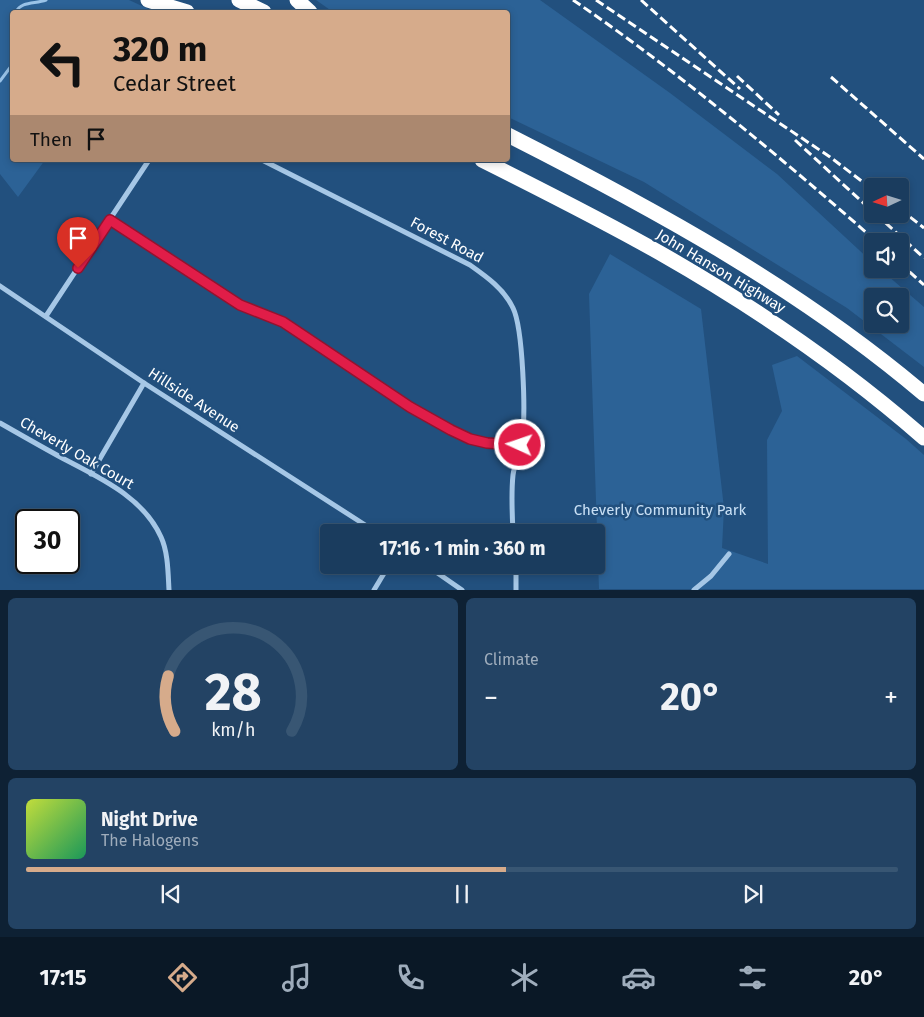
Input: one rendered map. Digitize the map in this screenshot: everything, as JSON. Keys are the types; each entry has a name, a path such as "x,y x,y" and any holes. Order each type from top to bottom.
{"highway":[{"path":"148,0 182,10"},
{"path":"166,0 185,10"},
{"path":"239,0 260,10"},
{"path":"296,0 308,10"},
{"name":"John Hanson Highway","path":"510,137 665,218 753,271 840,329 924,394"},
{"name":"John Hanson Highway","path":"486,162 597,219 719,288 820,356 924,438"}],"street":[{"path":"46,316 148,162"},
{"name":"Forest Road","path":"266,162 470,265 494,282 514,309 518,324 523,423 512,488 513,524"},
{"path":"110,220 240,305 276,319 298,332 410,407 451,430 470,439 487,443 520,445"},
{"name":"Hillside Avenue","path":"0,286 364,524"},
{"path":"91,474 144,382"},
{"name":"Cheverly Oak Court","path":"0,423 91,474 135,502 155,525 162,538 166,555 169,590"},
{"path":"694,590 711,576 729,554"},
{"path":"374,590 384,574"},
{"path":"439,574 462,590"},
{"path":"516,574 516,590"}],"green space":[{"path":"0,0 129,0 151,10 10,10 10,162 44,162 18,197 0,174"},
{"path":"316,0 540,0 670,93 777,174 864,255 864,278 890,278 902,288 864,288 864,321 847,308 644,182 510,118 510,10 330,10"},
{"name":"Cheverly Community Park","path":"610,254 701,309 724,508 722,548 768,564 767,440 782,411 772,365 797,356 906,439 924,455 924,589 599,589 598,574 605,574 605,524 597,524 589,294"},
{"path":"909,294 924,307 924,367 880,333 909,333"}],"waterway":[{"path":"17,10 25,4 46,0"},
{"path":"0,81 10,68"}],"railway":[{"path":"573,0 652,56 728,116 867,233"},
{"path":"596,0 830,157 864,183"},
{"path":"641,0 740,89"},
{"path":"737,76 779,115"},
{"path":"831,77 924,159"},
{"path":"795,140 864,204"},
{"path":"909,216 924,228"},
{"path":"886,223 924,258"},
{"path":"909,271 924,285"}],"route":[{"path":"78,268 110,220 240,305 283,322 410,407 451,430 470,439 487,443 520,445"}]}
